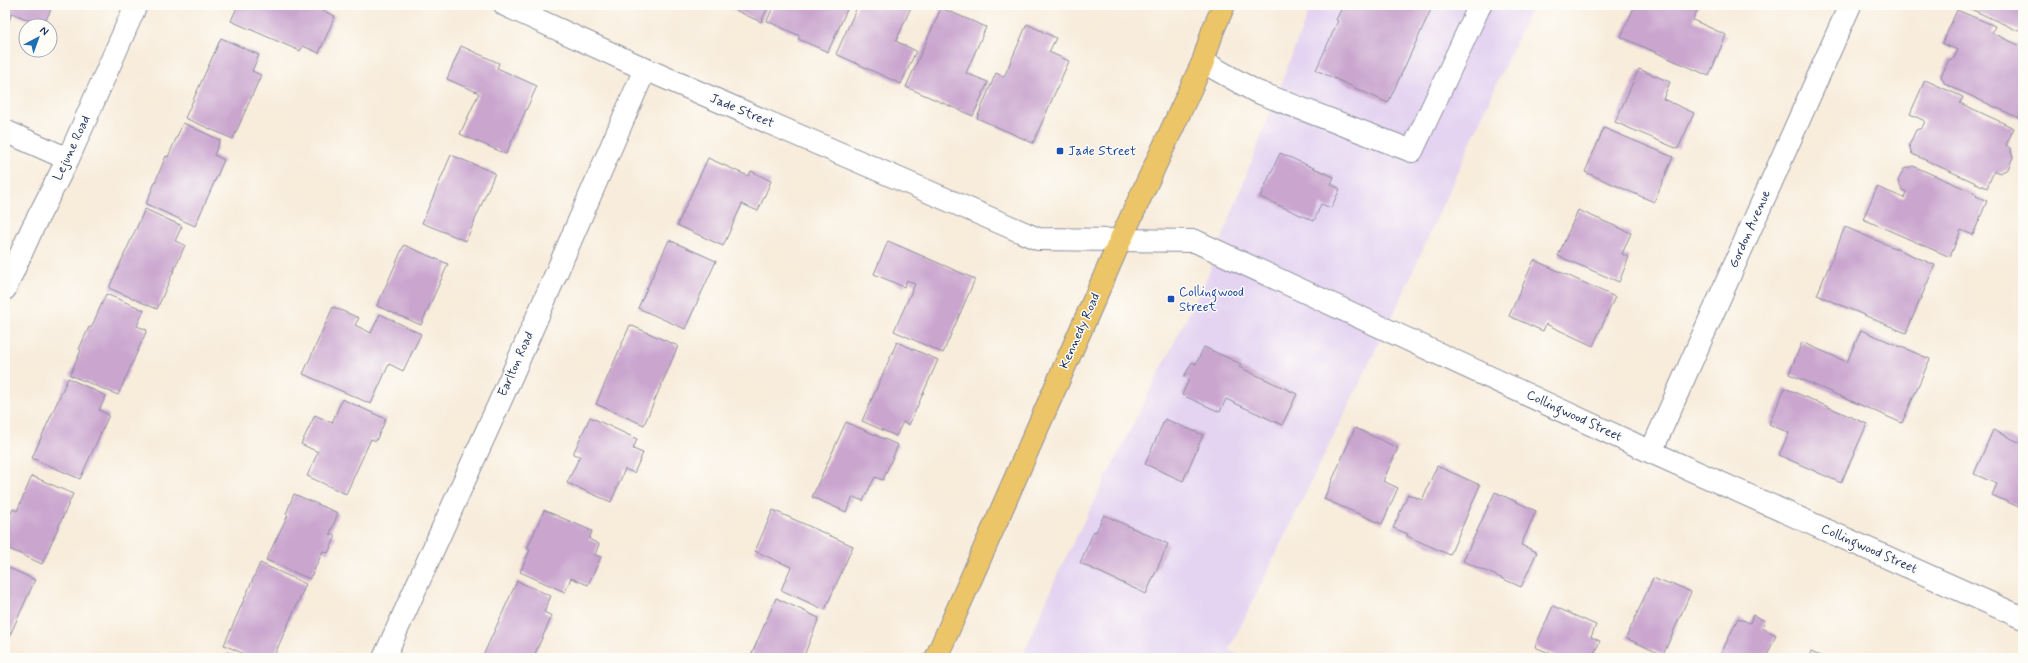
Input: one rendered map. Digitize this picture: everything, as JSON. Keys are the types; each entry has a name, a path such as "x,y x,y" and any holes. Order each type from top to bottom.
{"main road":[{"name":"Kennedy Road","path":"936,658 1120,241 1203,62 1213,30 1224,5"}],"street":[{"name":"Lejune Road","path":"5,289 32,229 68,159 136,5"},
{"name":"Jade Street","path":"505,5 645,69 1038,239 1120,241"},
{"path":"1203,62 1255,91 1412,151 1480,5"},
{"name":"Gordon Avenue","path":"1651,452 1850,5"},
{"name":"Earlton Road","path":"384,658 512,375 645,69"},
{"path":"5,131 68,159"},
{"name":"Collingwood Street","path":"1120,241 1195,240 1651,452 2023,618"}],"shaded area":[{"path":"1311,5 1532,5 1401,298 1229,650 1246,658 1022,658 1058,573 1207,278"}],"building":[{"path":"5,5 53,5 47,18 24,18 12,13 8,24 5,23"},
{"path":"238,5 310,5 335,16 319,53 303,46 300,51 231,21"},
{"path":"724,5 769,5 761,22"},
{"path":"774,5 849,5 828,52 798,39 800,36 767,21"},
{"path":"858,5 912,5 896,41 916,51 901,84 836,54"},
{"path":"1343,5 1433,5 1388,103 1316,70 1338,21 1336,20"},
{"path":"1635,5 1699,5 1693,20 1726,35 1709,76 1621,37"},
{"path":"1962,5 2023,5 2023,33"},
{"path":"941,8 986,27 966,73 988,82 973,116 906,87"},
{"path":"1957,10 1995,26 1992,33 2023,47 2023,108 2019,118 1945,84 1941,76 1949,60 1954,58 1958,50 1942,44"},
{"path":"1027,24 1056,38 1049,52 1069,61 1033,143 977,118 996,73 1004,77"},
{"path":"221,38 259,55 252,71 261,75 233,139 185,118"},
{"path":"461,46 499,63 497,68 537,86 506,154 460,134 479,93 447,79"},
{"path":"1639,69 1670,82 1663,99 1694,113 1678,149 1615,122"},
{"path":"1925,80 1963,97 1960,103 2014,128 2006,145 2010,148 2013,157 2008,169 2000,173 1994,171 1987,188 1912,154 1909,145 1916,130 1922,128 1925,121 1910,114"},
{"path":"183,123 220,140 214,155 224,160 195,226 146,204 166,156 168,157"},
{"path":"1604,128 1673,157 1654,202 1585,172"},
{"path":"1280,153 1334,177 1331,184 1340,189 1331,208 1321,204 1314,221 1260,197"},
{"path":"451,155 495,173 466,241 422,223"},
{"path":"708,158 748,176 751,171 771,181 758,211 742,204 723,246 677,225"},
{"path":"1913,166 1977,194 1976,196 1987,201 1973,235 1961,230 1950,257 1863,219 1877,187 1904,198 1906,192 1902,190 1898,181 1904,169"},
{"path":"145,209 182,226 175,241 185,245 157,309 109,288"},
{"path":"1578,210 1631,233 1622,254 1629,257 1619,282 1558,256"},
{"path":"1845,227 1935,265 1906,333 1817,295"},
{"path":"669,240 716,261 685,329 638,308"},
{"path":"888,241 975,279 943,353 894,331 915,284 907,280 904,287 874,274"},
{"path":"404,245 448,264 421,325 377,306"},
{"path":"1534,260 1615,297 1593,346 1546,324 1543,331 1509,316"},
{"path":"106,294 144,310 137,326 147,330 118,395 70,375 81,350 79,349 89,327 91,328"},
{"path":"333,307 359,318 355,325 371,333 380,314 421,334 403,371 389,364 371,404 303,374"},
{"path":"630,325 678,346 644,425 596,404"},
{"path":"1861,330 1930,359 1902,423 1789,374 1802,342 1847,362"},
{"path":"897,342 938,360 909,425 903,422 896,436 862,421"},
{"path":"1204,347 1241,364 1239,367 1297,394 1282,425 1226,399 1220,412 1182,395 1189,379 1184,377 1192,362 1196,364"},
{"path":"68,378 106,396 99,410 109,415 80,479 32,458"},
{"path":"1785,388 1867,424 1841,483 1779,455 1789,433 1769,424"},
{"path":"342,399 386,419 376,441 371,439 346,494 307,476 318,452 301,444 315,415 332,423"},
{"path":"590,417 637,439 633,449 643,453 634,473 625,469 611,502 567,483 580,456 573,454"},
{"path":"1165,419 1203,435 1183,481 1145,464"},
{"path":"846,422 898,445 883,480 875,477 863,501 853,497 846,512 812,497"},
{"path":"1355,428 1398,448 1383,481 1398,488 1382,524 1324,499"},
{"path":"1993,430 2023,444 2023,509 1992,495 1997,484 1974,474"},
{"path":"1437,466 1480,485 1450,555 1407,536 1408,534 1393,528 1408,494 1422,500"},
{"path":"32,476 73,494 42,564 5,547 5,527 13,509 17,511"},
{"path":"1495,492 1536,511 1521,545 1537,552 1521,587 1463,561"},
{"path":"294,494 338,513 330,534 336,536 328,553 323,551 310,579 266,560 288,515 286,514"},
{"path":"544,510 592,531 589,539 599,544 595,555 601,557 588,585 571,578 565,592 520,572 530,550 527,549"},
{"path":"773,510 853,546 825,610 781,590 791,567 755,551"},
{"path":"1104,515 1168,544 1146,594 1080,563 1094,531 1096,532"},
{"path":"260,563 306,584 273,658 253,658 224,645"},
{"path":"5,566 35,580 5,646"},
{"path":"1653,578 1670,585 1671,583 1691,592 1663,655 1626,638"},
{"path":"517,581 551,596 544,612 552,616 533,658 482,658"},
{"path":"776,598 819,618 803,658 750,658"},
{"path":"1553,606 1596,625 1591,637 1600,641 1592,658 1561,658 1535,647"},
{"path":"1753,615 1765,621 1762,628 1776,635 1766,658 1719,658 1738,618 1750,623"},
{"path":"1811,652 1825,658 1808,658"},
{"path":"228,653 238,658 226,658"}],"place":[{"name":"Jade Street","path":"1060,151"},
{"name":"Collingwood Street","path":"1171,299"}]}
